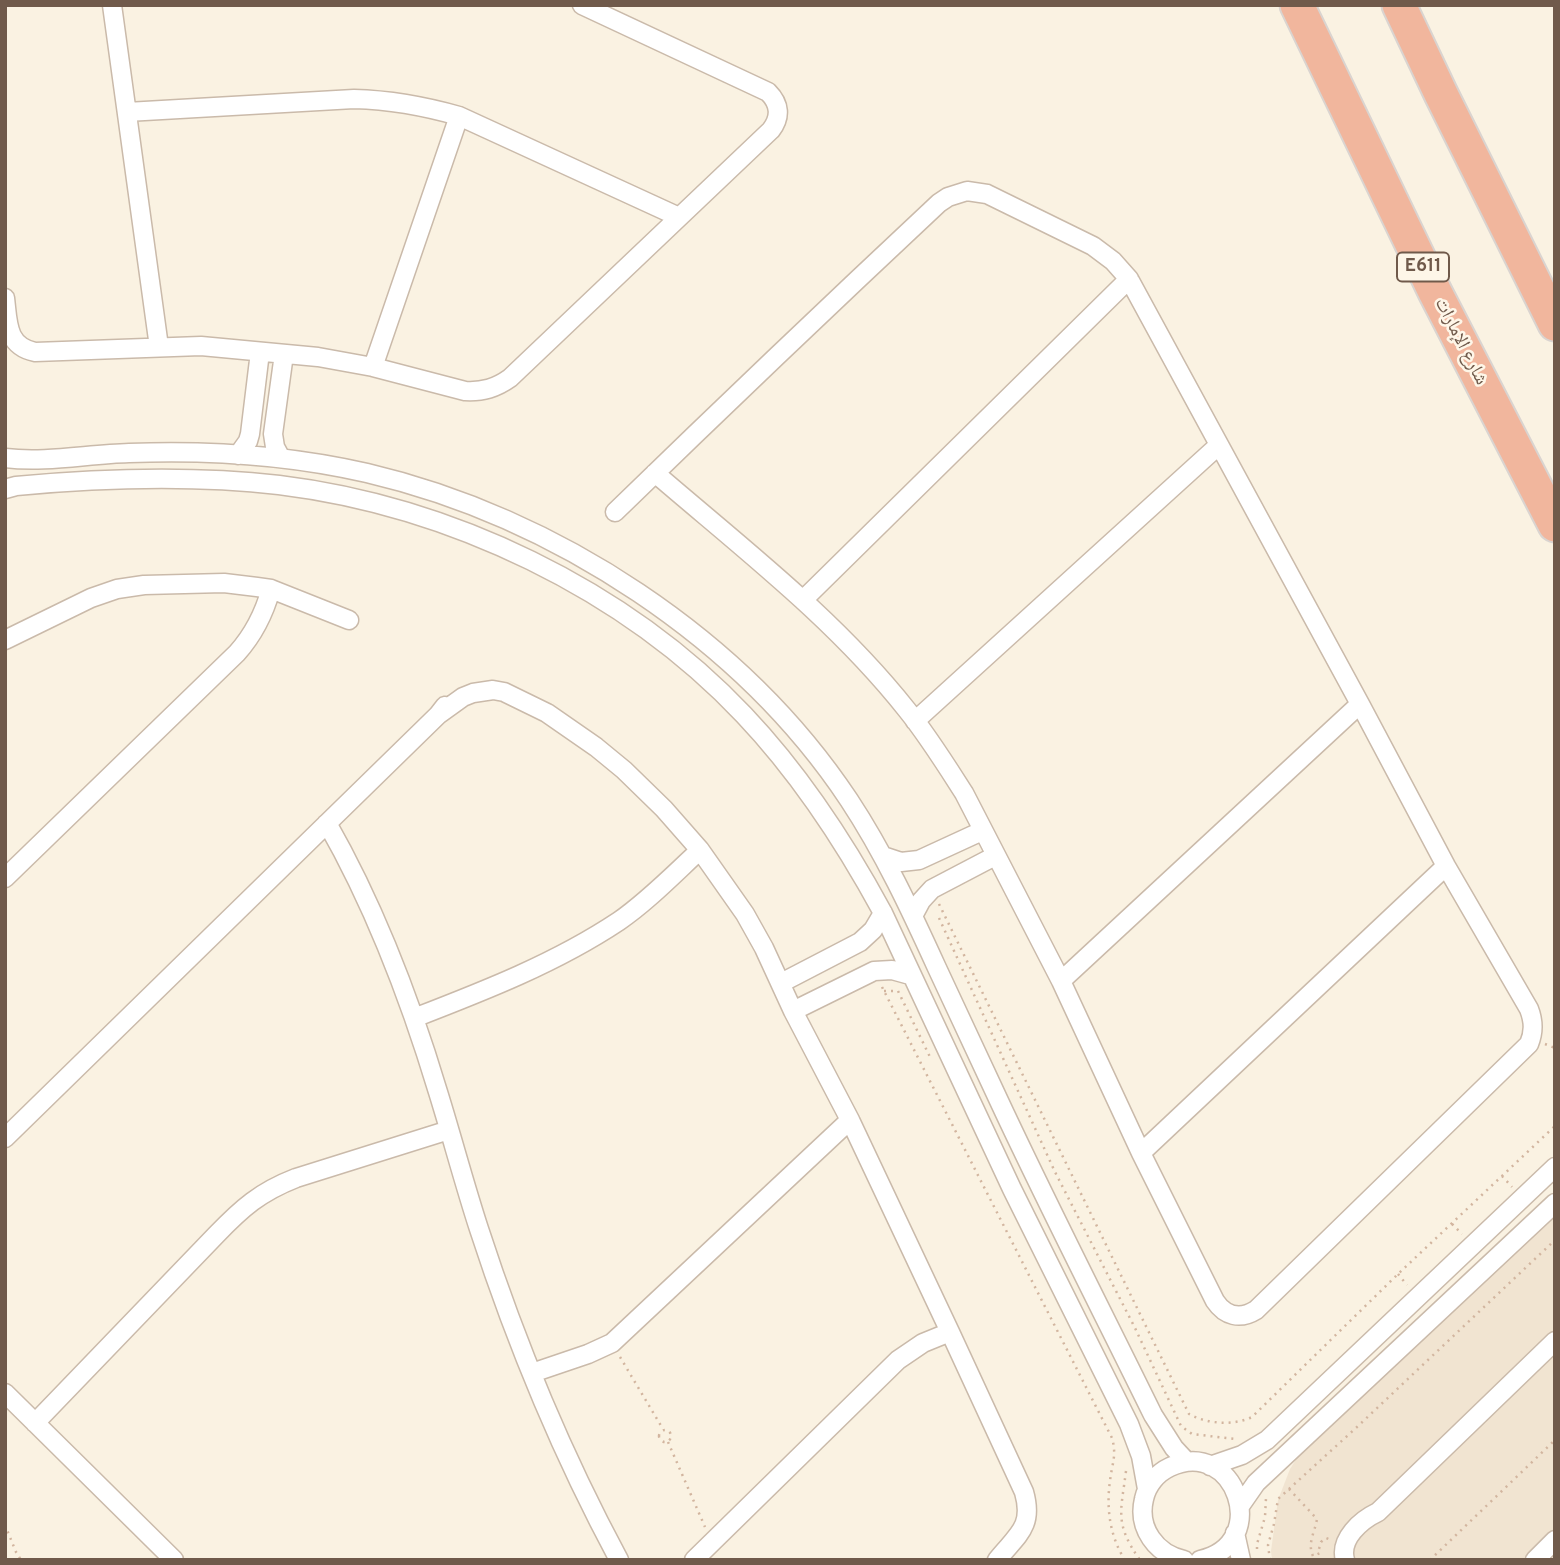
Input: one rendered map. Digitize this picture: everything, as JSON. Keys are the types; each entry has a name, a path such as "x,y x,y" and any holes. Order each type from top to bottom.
{"highway":[{"name":"شارع الإمارات","path":"1297,5 1435,292 1555,525"},
{"path":"1399,5 1555,324"}],"street":[{"path":"112,5 159,347"},
{"path":"5,298 12,336 16,342 35,352 201,346 318,357 373,367 465,391 495,387 510,377 771,130 778,118 777,104 768,92 582,5"},
{"path":"127,112 354,99 400,103 459,116 679,217"},
{"path":"373,367 459,116"},
{"path":"615,512 654,473 939,203 948,197 967,191 987,194 1093,246 1113,261 1129,279 1446,866 1529,1009 1533,1030 1529,1044 1256,1310 1244,1316 1230,1315 1219,1307 1141,1153 1061,981 952,774 915,720 866,663 803,600 654,473"},
{"path":"803,600 1129,279"},
{"path":"238,455 250,433 260,352"},
{"path":"281,458 273,435 284,354"},
{"path":"915,720 1219,445"},
{"path":"5,458 163,452 238,455 281,458 368,473 453,498 544,539 624,584 708,644 785,717 830,772 883,856 1037,1182 1153,1415 1174,1448 1187,1462"},
{"path":"5,489 92,481 207,479 282,486 343,496 391,508 462,531 563,578 627,617 687,661 734,704 770,743 819,806 862,874 883,913 1012,1189 1136,1439 1147,1489"},
{"path":"5,640 91,598 131,586 223,583 271,589 349,620"},
{"path":"5,878 237,653 262,618 271,589"},
{"path":"5,1138 438,715 463,697 483,690 504,692 547,713 624,770 664,809 700,850 745,914 850,1120 1008,1457 1022,1473 1036,1500 1038,1518 1031,1536 1000,1560"},
{"path":"1061,981 1360,705"},
{"path":"327,824 349,861 370,906 414,1018 479,1229 532,1373 580,1485 619,1560"},
{"path":"883,856 901,862 919,860 982,831"},
{"path":"414,1018 504,982 596,935 639,906 700,850"},
{"path":"913,916 932,889 995,856"},
{"path":"1141,1153 1446,866"},
{"path":"781,983 860,942 873,930 883,913"},
{"path":"819,964 819,981 832,992"},
{"path":"793,1011 874,971 892,970 910,975"},
{"path":"532,1373 588,1354 611,1343 850,1120"},
{"path":"35,1423 224,1226 254,1199 296,1178 449,1130"},
{"path":"1210,1466 1242,1455 1267,1440 1555,1167"},
{"path":"1240,1506 1256,1483 1555,1203"},
{"path":"694,1560 898,1360 923,1343 950,1332"},
{"path":"1345,1560 1343,1549 1349,1535 1378,1512 1555,1341"},
{"path":"5,1392 174,1560"},
{"path":"1184,1560 1161,1550 1145,1527 1142,1508 1147,1489 1154,1479 1175,1465 1187,1462 1210,1466 1227,1478 1238,1496 1240,1506 1241,1515 1236,1533 1224,1549 1200,1560"},
{"path":"1355,1560 1357,1542 1374,1522 1378,1512"},
{"path":"1236,1533 1241,1560"},
{"path":"1535,1560 1555,1540"}],"path":[{"path":"932,889 1189,1414 1197,1418 1216,1422 1240,1422 1252,1417 1554,1127"},
{"path":"939,918 1055,1172 1135,1328 1181,1426 1192,1434 1242,1439"},
{"path":"874,971 1112,1438 1115,1457 1108,1499 1110,1520 1117,1547 1125,1560"},
{"path":"884,990 898,990 933,1064"},
{"path":"1502,1176 1515,1190"},
{"path":"1452,1224 1466,1238"},
{"path":"1270,1560 1268,1545 1278,1499 1555,1240"},
{"path":"1398,1275 1412,1289"},
{"path":"611,1343 663,1430"},
{"path":"663,1430 671,1433 671,1440 668,1442"},
{"path":"663,1430 659,1438 668,1442"},
{"path":"1430,1560 1555,1440"},
{"path":"668,1442 712,1543"},
{"path":"1126,1469 1120,1518 1129,1544 1140,1560"},
{"path":"1289,1489 1317,1519 1311,1539 1310,1550 1313,1556 1320,1553 1319,1545 1322,1540 1329,1538 1333,1541"},
{"path":"5,1524 21,1560"}],"shaded area":[{"path":"1555,1215 1555,1560 1272,1560 1278,1500 1290,1469 1308,1441"}]}
